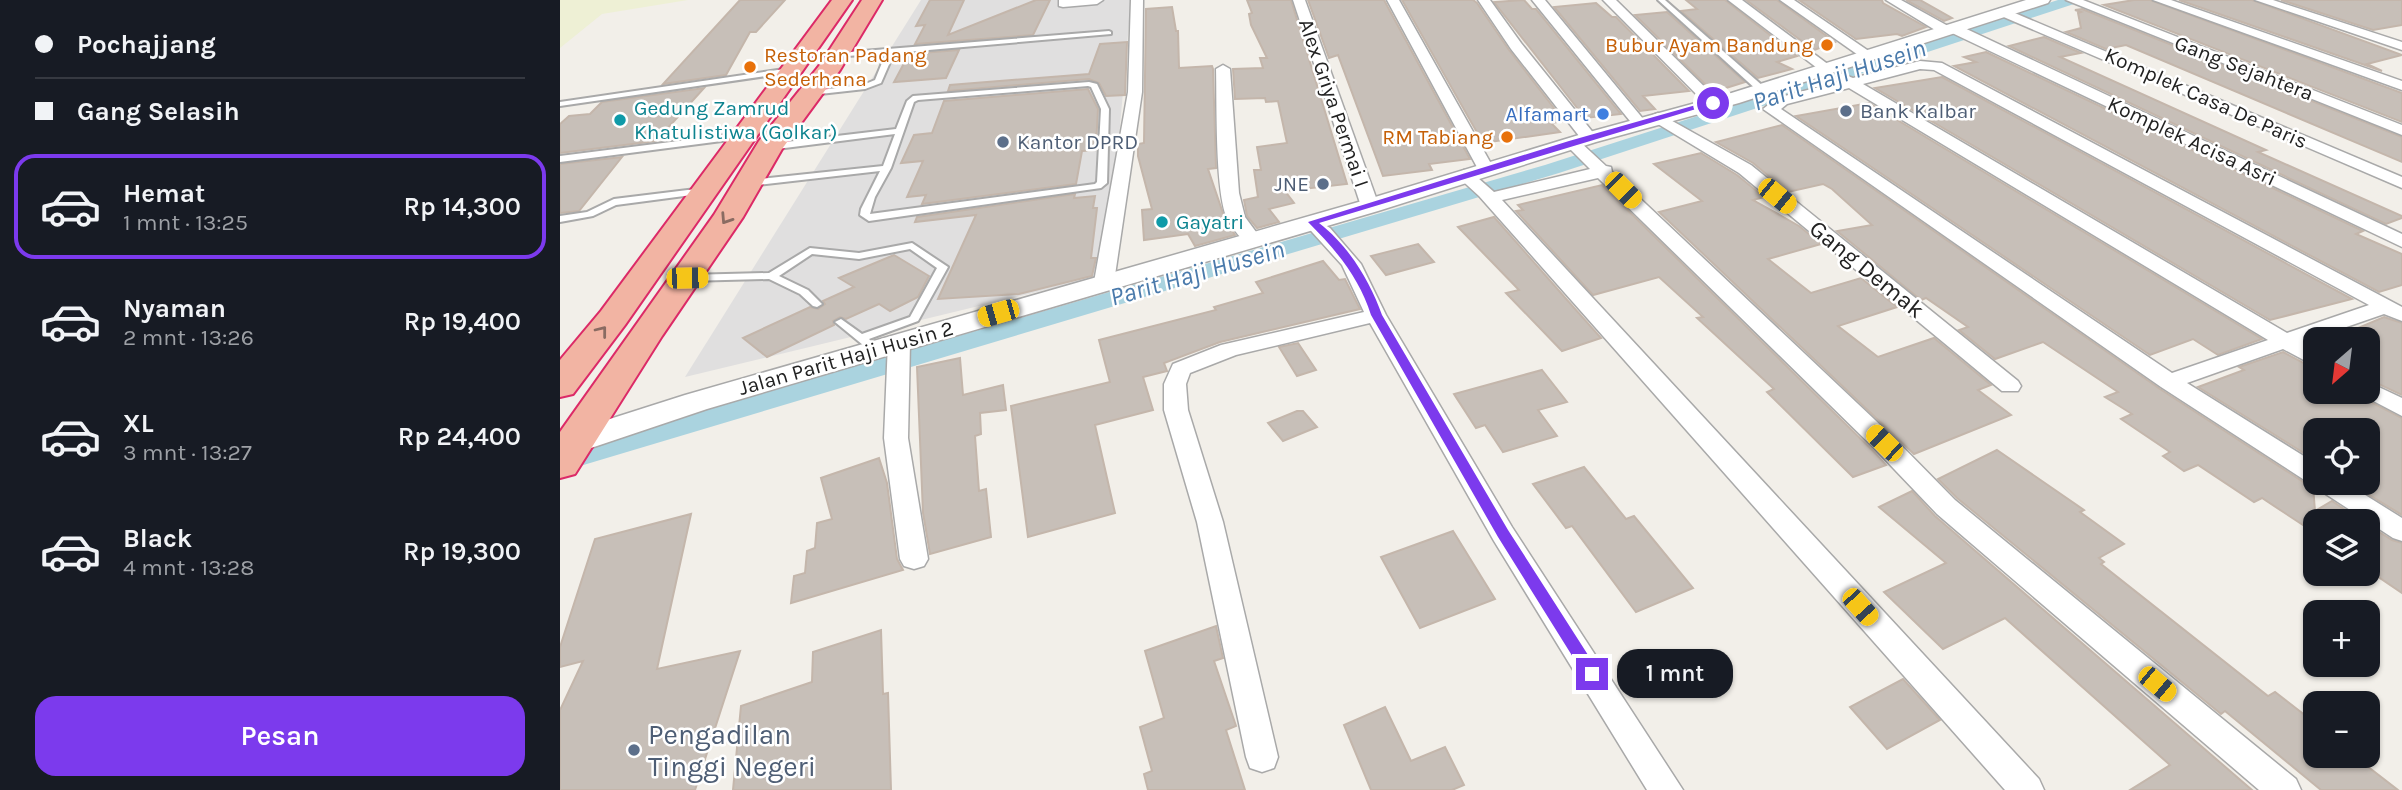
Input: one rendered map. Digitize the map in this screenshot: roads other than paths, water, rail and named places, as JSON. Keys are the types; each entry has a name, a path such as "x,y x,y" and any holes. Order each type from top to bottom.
{"highway":[{"path":"568,454 644,336 687,278 749,183 755,141 791,70 842,0"},
{"path":"560,385 705,190 755,141 811,93 872,0"},
{"path":"791,70 834,61"}],"street":[{"path":"1063,3 1097,0"},
{"path":"1104,282 1135,92 1138,0"},
{"name":"Alex Griya Permai I","path":"1299,0 1370,206"},
{"path":"1393,0 1479,183 2028,790"},
{"path":"1484,0 1587,152 1946,507 2284,790"},
{"name":"Gang Demak","path":"1538,0 1655,122 1686,135 1745,169 2010,386"},
{"path":"1609,0 1713,103"},
{"path":"1734,0 1835,74 2303,352"},
{"path":"1786,0 1866,54"},
{"name":"Komplek Acisa Asri","path":"1892,0 2402,242"},
{"name":"Jalan Parit Haji Husin 2","path":"696,402 868,344 900,351 1104,282 1253,240 1323,231 1370,206 1479,183 1587,152 1655,122 1761,89 1835,74 1866,54 2042,0"},
{"name":"Gang Sejahtera","path":"2072,0 2402,130"},
{"path":"2159,0 2402,86"},
{"path":"2261,0 2402,46"},
{"name":"Komplek Casa De Paris","path":"2006,13 2402,183"},
{"path":"2303,467 2169,382 1772,109 1782,101 1835,74 1920,65 1945,69 2394,310"},
{"path":"1223,69 1230,193 1236,218 1253,240"},
{"path":"1479,183 1587,152"},
{"path":"1323,231 1352,264 1370,296 1376,315 1503,534 1666,790"},
{"path":"2169,382 2285,342 2394,310"},
{"path":"1262,757 1210,522 1176,410 1175,384 1181,369 1229,350 1376,315"},
{"path":"900,351 896,438 914,559"},
{"path":"2380,395 2402,408"},
{"path":"598,407 696,402"},
{"path":"568,454 696,402"},
{"path":"2346,495 2402,531"}],"lane":[{"path":"1661,0 1761,89"},
{"path":"834,61 891,51 1109,33"},
{"path":"811,93 865,88 877,81 891,51"},
{"path":"560,104 791,70"},
{"path":"1088,84 1094,86 1105,109 1102,183 1091,188 869,218 865,215 865,207 887,168 898,131 911,101 922,96 1088,84"},
{"path":"560,159 898,131"},
{"path":"749,183 887,168"},
{"path":"560,219 590,214 614,202 705,190"},
{"path":"771,276 810,251 859,257 912,246 943,267 914,318 868,344 841,322"},
{"path":"687,278 771,276 804,292 817,304"}],"waterway":[{"name":"Parit Haji Husein","path":"560,462 1552,169 2072,0"}],"place":[{"name":"Bubur Ayam Bandung","path":"1827,45"},
{"name":"Restoran Padang Sederhana","path":"750,67"},
{"name":"Bank Kalbar","path":"1846,111"},
{"name":"Alfamart","path":"1603,114"},
{"name":"Gedung Zamrud Khatulistiwa (Golkar)","path":"620,120"},
{"name":"RM Tabiang","path":"1507,137"},
{"name":"Kantor DPRD","path":"1003,142"},
{"name":"JNE","path":"1323,184"},
{"name":"Gayatri","path":"1162,222"},
{"name":"Pengadilan Tinggi Negeri","path":"634,750"}]}
